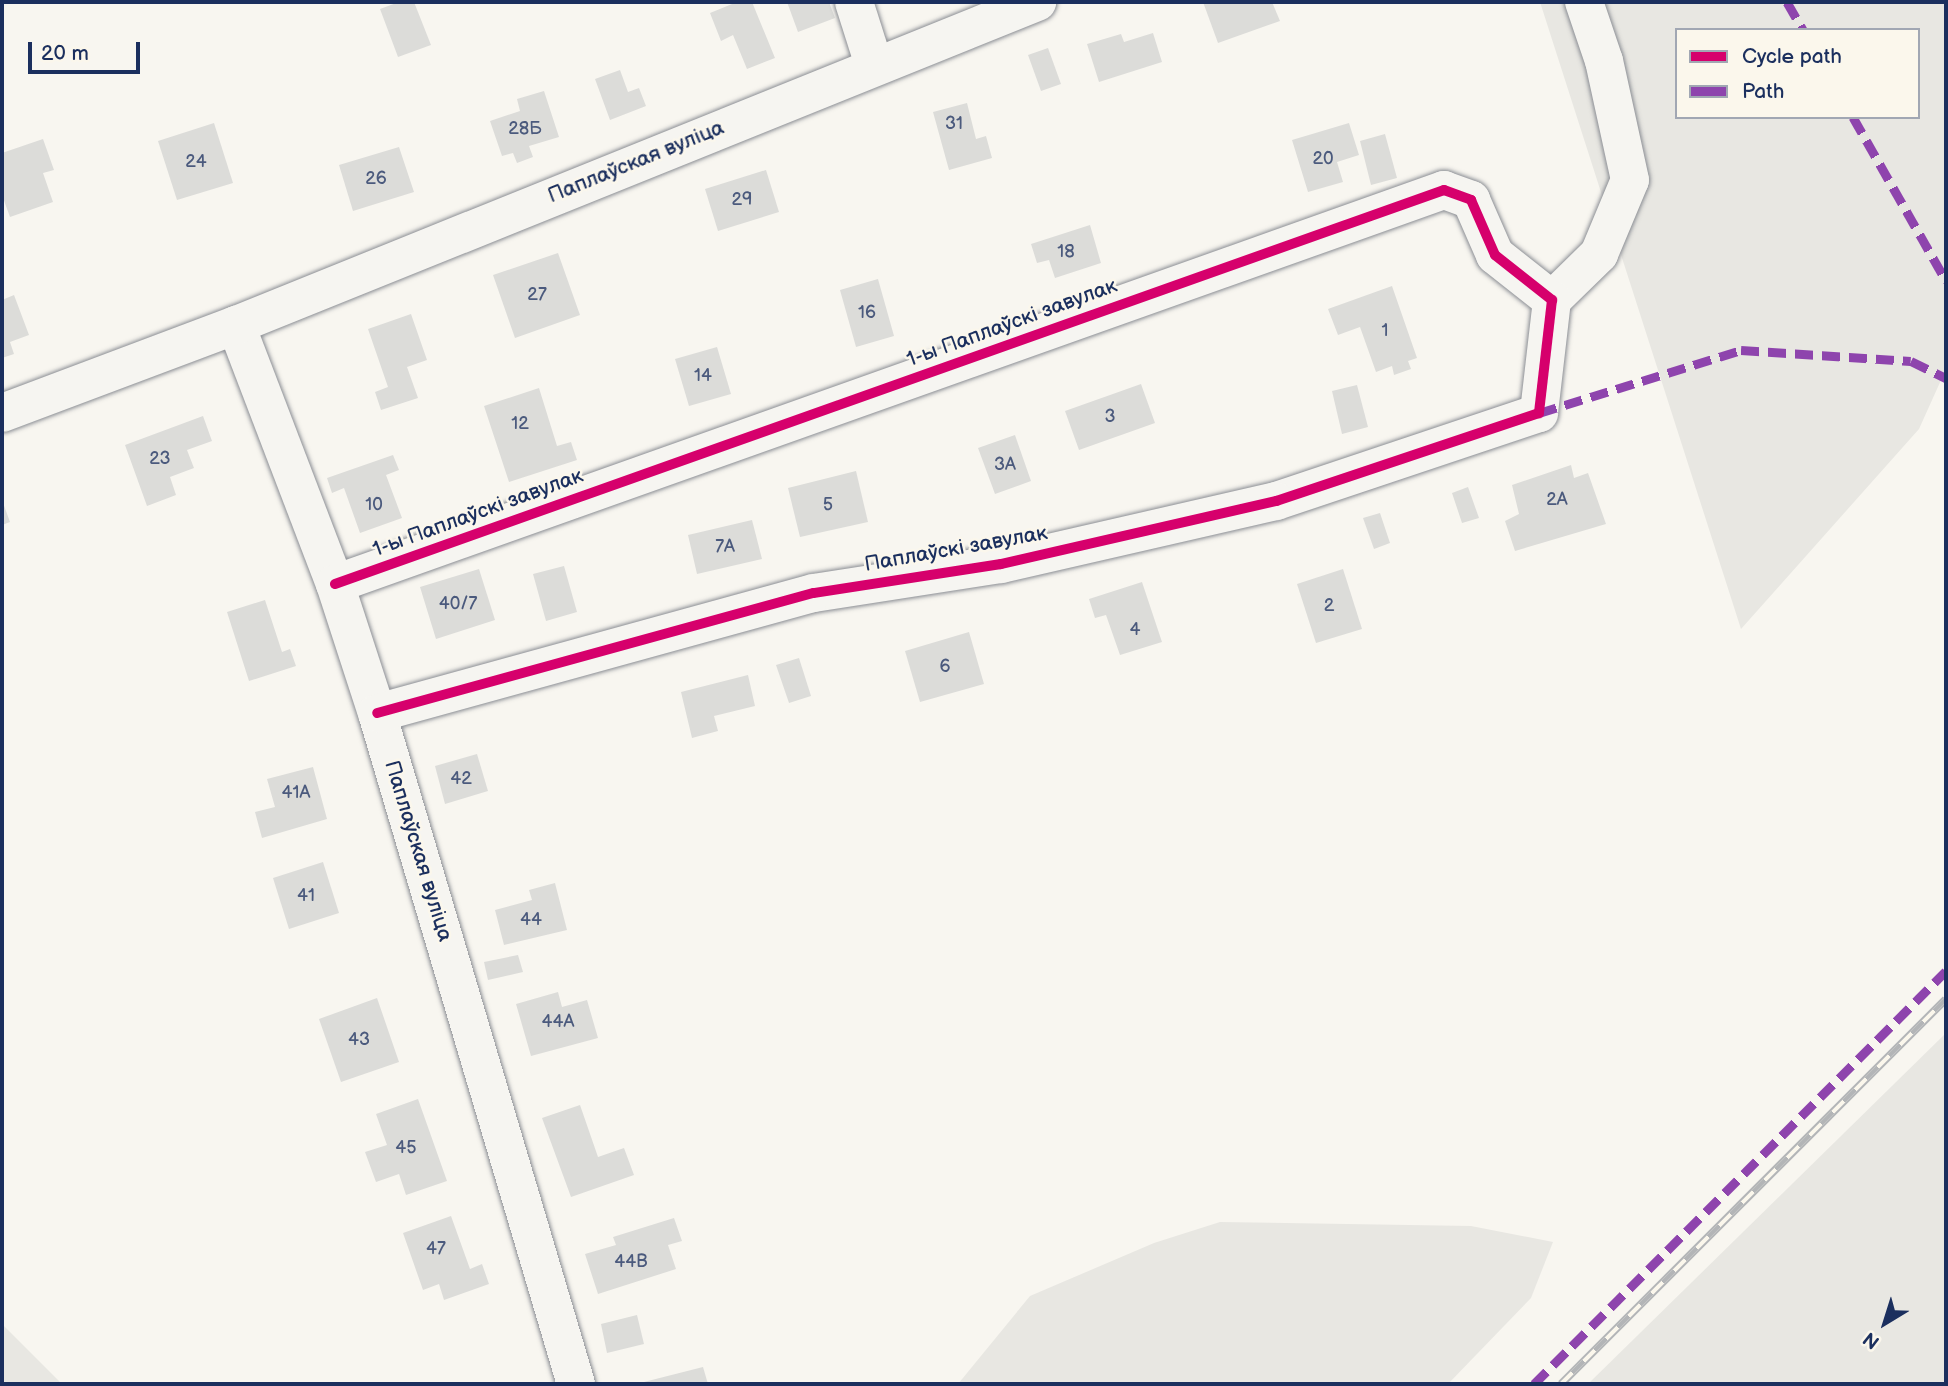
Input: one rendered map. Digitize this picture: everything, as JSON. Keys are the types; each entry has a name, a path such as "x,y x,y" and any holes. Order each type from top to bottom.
{"street":[{"path":"854,2 874,65"},
{"name":"Паплаўская вуліца","path":"2,413 236,325 874,65 1037,2"},
{"path":"1552,300 1599,254 1630,180 1604,61 1584,2"},
{"name":"1-ы Паплаўскі завулак","path":"335,584 1444,190 1471,200 1495,254 1552,300"},
{"name":"Паплаўскі завулак","path":"377,713 813,593 1001,564 1276,501 1539,412 1552,300"},
{"name":"Паплаўская вуліца","path":"236,325 335,584 377,713 576,1384"}],"shaded area":[{"path":"1540,2 1946,2 1946,369 1919,429 1741,629"},
{"path":"1946,1033 1946,1384 1588,1384"},
{"path":"1220,1222 1471,1226 1553,1242 1531,1298 1448,1384 958,1384 1030,1296 1154,1243"},
{"path":"2,1324 62,1384 2,1384"}],"building":[{"path":"399,2 414,2 431,45 398,57 380,9"},
{"path":"737,2 752,2 775,58 747,69 733,35 721,41 710,13"},
{"path":"787,2 829,2 835,18 798,32"},
{"path":"1203,2 1272,2 1280,21 1218,43"},
{"path":"1153,33 1162,62 1099,82 1087,44 1121,34 1124,42"},
{"path":"1048,48 1061,84 1041,91 1028,55"},
{"path":"620,70 628,92 639,88 646,106 610,120 595,79"},
{"path":"544,91 559,137 529,146 533,157 517,163 513,153 502,156 490,121 520,111 517,99"},
{"path":"967,103 976,139 986,136 992,158 949,170 933,112"},
{"path":"214,123 233,183 177,200 158,141"},
{"path":"1349,123 1359,155 1337,162 1343,182 1308,192 1292,140"},
{"path":"1385,134 1397,178 1371,185 1360,141"},
{"path":"43,139 54,170 43,173 53,202 10,217 2,195 2,153"},
{"path":"399,147 414,192 353,211 339,165"},
{"path":"766,170 779,212 718,231 705,189"},
{"path":"1090,225 1101,263 1055,278 1049,260 1037,263 1031,244"},
{"path":"558,253 580,315 515,338 493,275"},
{"path":"878,279 894,336 856,347 840,290"},
{"path":"1392,286 1417,358 1408,361 1411,369 1394,375 1392,366 1376,372 1360,327 1338,335 1328,309"},
{"path":"14,295 29,335 10,342 14,354 2,358 2,300"},
{"path":"411,314 427,360 407,367 418,398 381,410 375,392 388,387 368,329"},
{"path":"717,347 731,394 689,406 675,359"},
{"path":"1141,384 1155,423 1079,450 1065,411"},
{"path":"1357,385 1368,427 1342,434 1332,391"},
{"path":"539,388 557,446 571,442 577,460 509,482 484,406"},
{"path":"203,416 212,441 187,450 194,468 170,477 176,495 147,506 125,445"},
{"path":"1015,435 1031,481 995,494 978,448"},
{"path":"393,455 399,470 386,475 402,518 360,533 344,488 332,493 327,478"},
{"path":"1571,465 1574,478 1588,473 1606,524 1515,551 1505,521 1519,514 1512,485"},
{"path":"856,471 868,522 800,537 788,488"},
{"path":"1468,487 1479,518 1462,523 1452,493"},
{"path":"2,500 10,522 2,525"},
{"path":"1380,513 1390,543 1374,549 1363,518"},
{"path":"752,520 762,559 697,574 688,535"},
{"path":"564,566 577,612 546,621 533,574"},
{"path":"479,569 495,620 436,639 420,587"},
{"path":"1343,569 1362,629 1316,643 1297,584"},
{"path":"1142,582 1162,642 1120,655 1106,615 1095,618 1089,599"},
{"path":"265,600 282,652 290,649 296,666 249,681 227,612"},
{"path":"969,632 984,684 920,702 905,651"},
{"path":"799,658 811,696 789,703 776,665"},
{"path":"748,675 755,706 714,716 718,731 692,738 681,692"},
{"path":"477,754 488,791 445,804 435,766"},
{"path":"313,767 327,819 262,838 255,812 275,807 267,779"},
{"path":"323,862 339,913 289,929 273,878"},
{"path":"555,883 567,930 504,945 495,910 532,900 529,890"},
{"path":"518,955 523,972 488,980 484,962"},
{"path":"558,992 562,1007 587,1000 598,1038 531,1056 516,1004"},
{"path":"377,998 399,1062 341,1082 319,1019"},
{"path":"418,1099 447,1181 406,1195 399,1174 376,1182 365,1152 387,1145 376,1114"},
{"path":"580,1105 598,1157 624,1148 634,1175 571,1197 542,1118"},
{"path":"451,1216 470,1269 482,1264 489,1284 444,1300 439,1284 423,1290 403,1233"},
{"path":"674,1218 682,1241 668,1245 676,1269 598,1294 585,1254 616,1245 613,1237"},
{"path":"637,1315 644,1344 607,1353 601,1324"},
{"path":"703,1367 708,1384 640,1384 640,1383"}],"railway":[{"path":"1561,1384 1946,999"}],"marked path":[{"path":"1787,2 1802,28"},
{"path":"1854,119 1946,281"},
{"path":"1539,413 1741,350 1911,361 1946,378"},
{"path":"1534,1384 1946,971"}],"cycle path":[{"path":"335,584 1444,190 1471,200 1495,255 1552,300 1539,413 1276,501 1001,564 813,593 377,713"}]}
